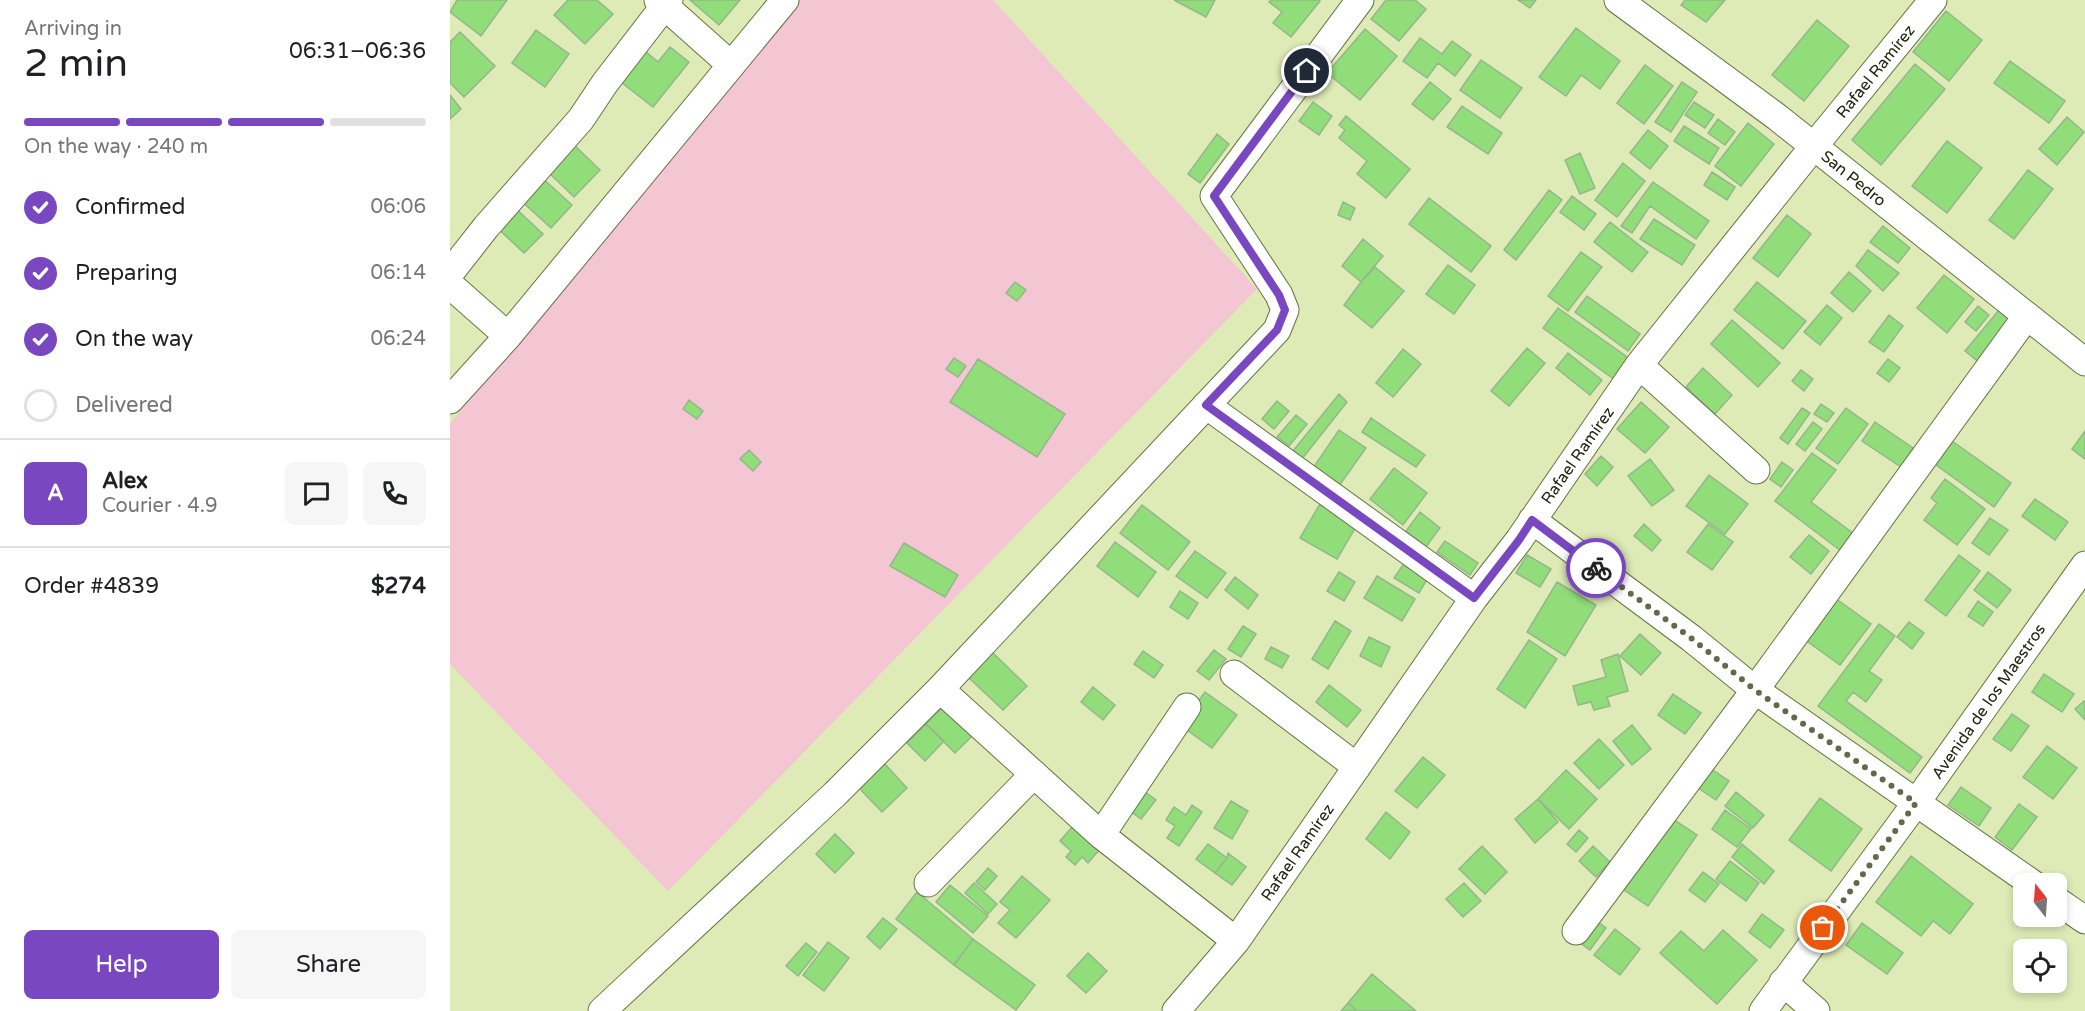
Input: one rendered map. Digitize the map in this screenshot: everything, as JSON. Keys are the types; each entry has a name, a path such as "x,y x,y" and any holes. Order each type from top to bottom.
{"street":[{"path":"450,400 508,336 785,0"},
{"path":"602,1011 835,794 940,689 1277,330 1285,310 1279,295 1214,196 1360,0"},
{"name":"San Pedro","path":"1618,0 1814,146 2085,362"},
{"name":"Rafael Ramírez","path":"1176,1011 1236,941 1474,598 1519,540 1640,364 1933,0"},
{"path":"450,273 486,227 581,119 664,2 731,64"},
{"path":"450,285 508,336"},
{"path":"1576,931 1755,690 2026,317"},
{"path":"1640,364 1756,471"},
{"path":"1206,405 1474,598"},
{"path":"1532,520 1691,638 1755,690 2017,873"},
{"name":"Avenida de los Maestros","path":"1762,1011 1916,803 2085,565"},
{"path":"1234,674 1357,767"},
{"path":"940,689 1101,835 1236,941"},
{"path":"1101,835 1187,707"},
{"path":"928,883 1034,774"},
{"path":"2067,908 2085,920"},
{"path":"1783,982 1816,1011"}],"shaded area":[{"path":"790,0 993,0 1257,289 668,891 450,664 450,424"}],"building":[{"path":"457,0 507,0 481,36 450,12"},
{"path":"568,0 597,0 613,14 585,44 554,15"},
{"path":"690,0 740,0 719,25"},
{"path":"1174,0 1215,0 1206,17"},
{"path":"1271,0 1320,1 1291,37 1273,23 1282,12 1269,2"},
{"path":"1386,0 1415,0 1426,9 1399,41 1371,19"},
{"path":"1518,0 1536,0 1530,8"},
{"path":"1685,0 1725,0 1706,22 1681,5"},
{"path":"1946,11 1982,40 1949,81 1913,52"},
{"path":"1817,20 1849,46 1804,101 1772,75"},
{"path":"1576,28 1620,61 1600,89 1581,75 1566,96 1539,77"},
{"path":"1365,29 1397,56 1360,100 1327,73"},
{"path":"536,30 569,54 545,87 512,63"},
{"path":"460,32 495,66 464,97 450,83 450,42"},
{"path":"1420,38 1442,54 1452,41 1471,55 1455,76 1438,63 1427,78 1403,61"},
{"path":"638,45 658,62 670,47 689,62 653,107 613,76"},
{"path":"1481,60 1522,88 1500,118 1460,90"},
{"path":"2010,61 2065,101 2049,123 1994,83"},
{"path":"1915,64 1945,89 1881,165 1852,140"},
{"path":"1645,65 1673,86 1644,124 1617,103"},
{"path":"1430,82 1451,99 1433,120 1412,104"},
{"path":"1682,82 1697,92 1671,132 1655,122"},
{"path":"450,95 461,109 450,119"},
{"path":"1313,102 1332,116 1319,135 1299,121"},
{"path":"1694,102 1714,115 1705,128 1685,115"},
{"path":"1462,106 1502,133 1488,154 1447,127"},
{"path":"1346,116 1410,169 1386,198 1357,174 1367,161 1339,138 1345,130 1339,125"},
{"path":"2067,117 2084,132 2057,165 2039,149"},
{"path":"1718,119 1735,132 1725,145 1708,133"},
{"path":"1748,123 1774,144 1741,186 1715,166"},
{"path":"1684,126 1719,148 1709,164 1674,141"},
{"path":"1648,130 1668,146 1650,169 1630,153"},
{"path":"1217,134 1229,144 1200,183 1188,174"},
{"path":"1947,141 1982,168 1947,213 1912,186"},
{"path":"571,142 600,170 574,197 545,169"},
{"path":"1580,153 1595,188 1580,194 1565,160"},
{"path":"1623,163 1645,181 1617,217 1595,200"},
{"path":"2028,170 2053,189 2014,239 1989,220"},
{"path":"1712,172 1735,187 1727,200 1704,185"},
{"path":"539,175 572,205 551,228 518,198"},
{"path":"1653,182 1709,221 1696,239 1650,206 1632,233 1621,226"},
{"path":"1549,190 1562,200 1516,260 1504,250"},
{"path":"1572,196 1596,214 1584,230 1560,212"},
{"path":"1429,198 1491,246 1471,272 1409,224"},
{"path":"1343,202 1355,208 1350,220 1338,215"},
{"path":"511,204 543,234 524,253 492,223"},
{"path":"1787,215 1811,234 1778,277 1753,258"},
{"path":"1654,219 1695,245 1682,265 1640,239"},
{"path":"1610,222 1648,252 1632,272 1594,242"},
{"path":"1883,226 1910,248 1898,263 1870,242"},
{"path":"1363,239 1383,256 1361,282 1342,266"},
{"path":"1868,250 1899,273 1883,291 1856,266"},
{"path":"1581,252 1602,267 1568,311 1548,296"},
{"path":"1448,265 1475,285 1454,314 1426,294"},
{"path":"1375,267 1404,291 1372,328 1344,305"},
{"path":"1849,272 1871,291 1853,312 1831,293"},
{"path":"1944,275 1974,299 1947,333 1917,308"},
{"path":"1015,282 1026,290 1017,301 1006,293"},
{"path":"1757,282 1806,321 1783,349 1734,310"},
{"path":"1587,296 1640,334 1628,351 1575,312"},
{"path":"1827,305 1842,318 1820,345 1804,332"},
{"path":"1978,306 1989,315 1976,331 1965,322"},
{"path":"1558,308 1630,359 1615,380 1543,328"},
{"path":"1999,310 2015,323 1981,364 1965,351"},
{"path":"1889,315 1903,326 1884,352 1869,342"},
{"path":"1732,320 1780,363 1758,387 1711,344"},
{"path":"1527,348 1545,363 1509,406 1491,391"},
{"path":"1403,349 1421,364 1393,397 1376,383"},
{"path":"1568,353 1602,380 1590,395 1556,368"},
{"path":"954,358 966,366 958,377 946,369"},
{"path":"978,359 1065,414 1037,457 950,402"},
{"path":"1888,359 1900,368 1889,382 1877,373"},
{"path":"1703,368 1732,395 1715,414 1686,387"},
{"path":"1801,370 1813,379 1804,391 1792,381"},
{"path":"1339,394 1347,402 1302,459 1293,451"},
{"path":"689,400 703,411 697,419 683,409"},
{"path":"1277,401 1289,411 1274,429 1262,419"},
{"path":"1641,402 1669,427 1645,453 1617,429"},
{"path":"1821,404 1834,413 1827,422 1814,414"},
{"path":"1802,408 1810,413 1788,444 1780,438"},
{"path":"1846,408 1868,424 1838,464 1816,448"},
{"path":"1296,415 1307,424 1289,446 1277,437"},
{"path":"1371,418 1425,455 1416,467 1362,432"},
{"path":"1813,422 1822,429 1805,451 1796,444"},
{"path":"1875,422 1913,448 1901,467 1862,441"},
{"path":"1339,430 1366,448 1339,486 1313,468"},
{"path":"2085,431 2085,459 2072,449"},
{"path":"1945,436 2011,483 1994,507 1928,459"},
{"path":"749,450 761,462 753,471 740,459"},
{"path":"1812,453 1836,470 1811,502 1854,534 1841,551 1775,501"},
{"path":"1601,456 1613,467 1597,486 1585,474"},
{"path":"1650,459 1674,490 1652,506 1628,476"},
{"path":"1782,462 1793,470 1781,487 1770,479"},
{"path":"1394,468 1427,493 1403,525 1370,499"},
{"path":"1709,475 1748,504 1725,534 1686,506"},
{"path":"1945,479 1985,509 1957,545 1924,520 1937,503 1931,498"},
{"path":"2035,499 2068,522 2055,540 2022,516"},
{"path":"1320,504 1357,525 1337,559 1300,538"},
{"path":"1142,505 1190,542 1168,570 1120,533"},
{"path":"1420,512 1440,528 1426,547 1406,531"},
{"path":"1990,518 2008,530 1989,555 1972,543"},
{"path":"1644,524 1661,540 1652,551 1634,536"},
{"path":"1708,524 1733,542 1712,570 1687,552"},
{"path":"1809,535 1829,551 1811,574 1790,557"},
{"path":"1445,541 1478,563 1470,575 1437,552"},
{"path":"1115,542 1156,572 1138,597 1097,566"},
{"path":"904,543 958,575 945,597 890,566"},
{"path":"1195,551 1226,573 1207,598 1176,576"},
{"path":"1527,555 1551,569 1540,587 1516,573"},
{"path":"1959,555 1980,571 1946,616 1925,600"},
{"path":"1405,562 1429,576 1419,593 1394,578"},
{"path":"1339,572 1355,582 1344,601 1327,591"},
{"path":"1988,572 2011,590 1997,608 1974,590"},
{"path":"1377,576 1415,599 1402,621 1364,598"},
{"path":"1235,577 1258,595 1248,609 1225,590"},
{"path":"1557,582 1596,605 1565,656 1527,632"},
{"path":"1180,591 1198,603 1188,619 1170,607"},
{"path":"1835,598 1871,624 1840,665 1804,639"},
{"path":"1978,601 1993,612 1983,626 1968,616"},
{"path":"1335,621 1351,631 1328,669 1312,659"},
{"path":"1909,622 1924,633 1912,649 1897,637"},
{"path":"1879,624 1895,636 1869,671 1882,680 1866,702 1853,692 1846,701 1922,757 1910,773 1818,706"},
{"path":"1243,626 1256,634 1241,657 1228,649"},
{"path":"1640,634 1661,653 1641,675 1620,656"},
{"path":"1369,637 1390,647 1381,667 1360,656"},
{"path":"1529,640 1557,659 1525,708 1497,689"},
{"path":"1271,647 1289,656 1282,668 1265,659"},
{"path":"1214,650 1226,659 1209,680 1197,671"},
{"path":"1143,651 1163,665 1154,678 1134,664"},
{"path":"992,652 1027,686 1003,710 968,677"},
{"path":"1618,654 1628,691 1607,697 1610,706 1594,710 1591,702 1578,705 1573,686 1606,677 1601,660"},
{"path":"2044,674 2074,694 2062,712 2032,692"},
{"path":"1329,685 1361,710 1347,727 1316,702"},
{"path":"1093,687 1115,705 1103,720 1081,702"},
{"path":"1205,692 1237,715 1212,748 1180,725"},
{"path":"1673,694 1701,713 1685,734 1658,715"},
{"path":"947,702 976,732 955,753 926,724"},
{"path":"2085,702 2085,720 2075,709"},
{"path":"2012,714 2029,726 2011,751 1993,739"},
{"path":"926,724 944,741 925,761 907,743"},
{"path":"1632,725 1651,749 1632,765 1613,741"},
{"path":"1599,739 1624,765 1599,789 1574,763"},
{"path":"2047,746 2077,768 2053,799 2023,777"},
{"path":"1423,757 1445,775 1417,808 1395,791"},
{"path":"884,763 907,788 882,812 859,788"},
{"path":"1704,764 1729,781 1716,800 1691,783"},
{"path":"1566,770 1597,799 1569,829 1538,799"},
{"path":"1961,787 1991,808 1979,826 1948,805"},
{"path":"1141,789 1156,800 1141,819 1126,808"},
{"path":"1736,792 1764,815 1753,828 1725,806"},
{"path":"1820,798 1862,829 1831,871 1789,840"},
{"path":"1538,799 1558,822 1535,843 1515,819"},
{"path":"1231,801 1248,811 1232,839 1214,828"},
{"path":"2019,804 2037,817 2012,850 1995,837"},
{"path":"1192,805 1202,812 1179,846 1167,838 1175,826 1166,820 1174,807 1186,815"},
{"path":"1725,810 1751,829 1737,847 1712,829"},
{"path":"1386,812 1410,832 1390,859 1366,839"},
{"path":"1667,815 1697,835 1648,906 1618,886"},
{"path":"1073,826 1100,849 1088,863 1082,857 1075,865 1066,857 1071,851 1060,841"},
{"path":"1579,830 1588,838 1576,852 1567,844"},
{"path":"835,834 854,853 835,873 816,854"},
{"path":"1208,844 1227,858 1215,873 1196,859"},
{"path":"1742,844 1774,871 1764,884 1732,857"},
{"path":"1482,846 1507,872 1485,894 1459,869"},
{"path":"1593,846 1610,862 1596,877 1579,861"},
{"path":"1228,853 1246,867 1232,885 1215,873 1227,858"},
{"path":"1911,856 1973,904 1950,934 1933,921 1921,936 1876,902"},
{"path":"1730,861 1759,883 1746,901 1716,879"},
{"path":"988,868 997,876 985,890 976,882"},
{"path":"1703,872 1719,884 1705,902 1689,890"},
{"path":"1022,876 1050,900 1016,938 998,923 1010,910 1000,902"},
{"path":"974,883 997,904 988,914 965,893"},
{"path":"1464,883 1481,901 1463,917 1446,899"},
{"path":"950,885 988,916 973,933 936,902"},
{"path":"917,892 973,939 954,965 896,919"},
{"path":"1762,914 1784,930 1770,948 1749,932"},
{"path":"1590,916 1606,928 1590,950 1573,938"},
{"path":"883,918 897,929 880,949 867,937"},
{"path":"1862,923 1903,953 1887,974 1846,945"},
{"path":"1615,929 1640,949 1620,975 1594,955"},
{"path":"1723,930 1757,960 1717,1004 1660,953 1681,931 1704,951"},
{"path":"973,939 1035,985 1016,1010 954,965"},
{"path":"828,942 849,958 824,991 803,975"},
{"path":"806,943 817,952 798,976 786,966"},
{"path":"1088,953 1107,971 1086,993 1067,976"},
{"path":"1372,974 1416,1011 1357,1011 1348,1003"},
{"path":"1348,1003 1357,1011 1341,1011"}],"way so far":[{"path":"1596,568 1691,638 1755,690 1916,803 1823,928"}],"route":[{"path":"1307,71 1214,196 1279,295 1285,310 1277,330 1206,405 1474,598 1532,520 1596,568"}]}
